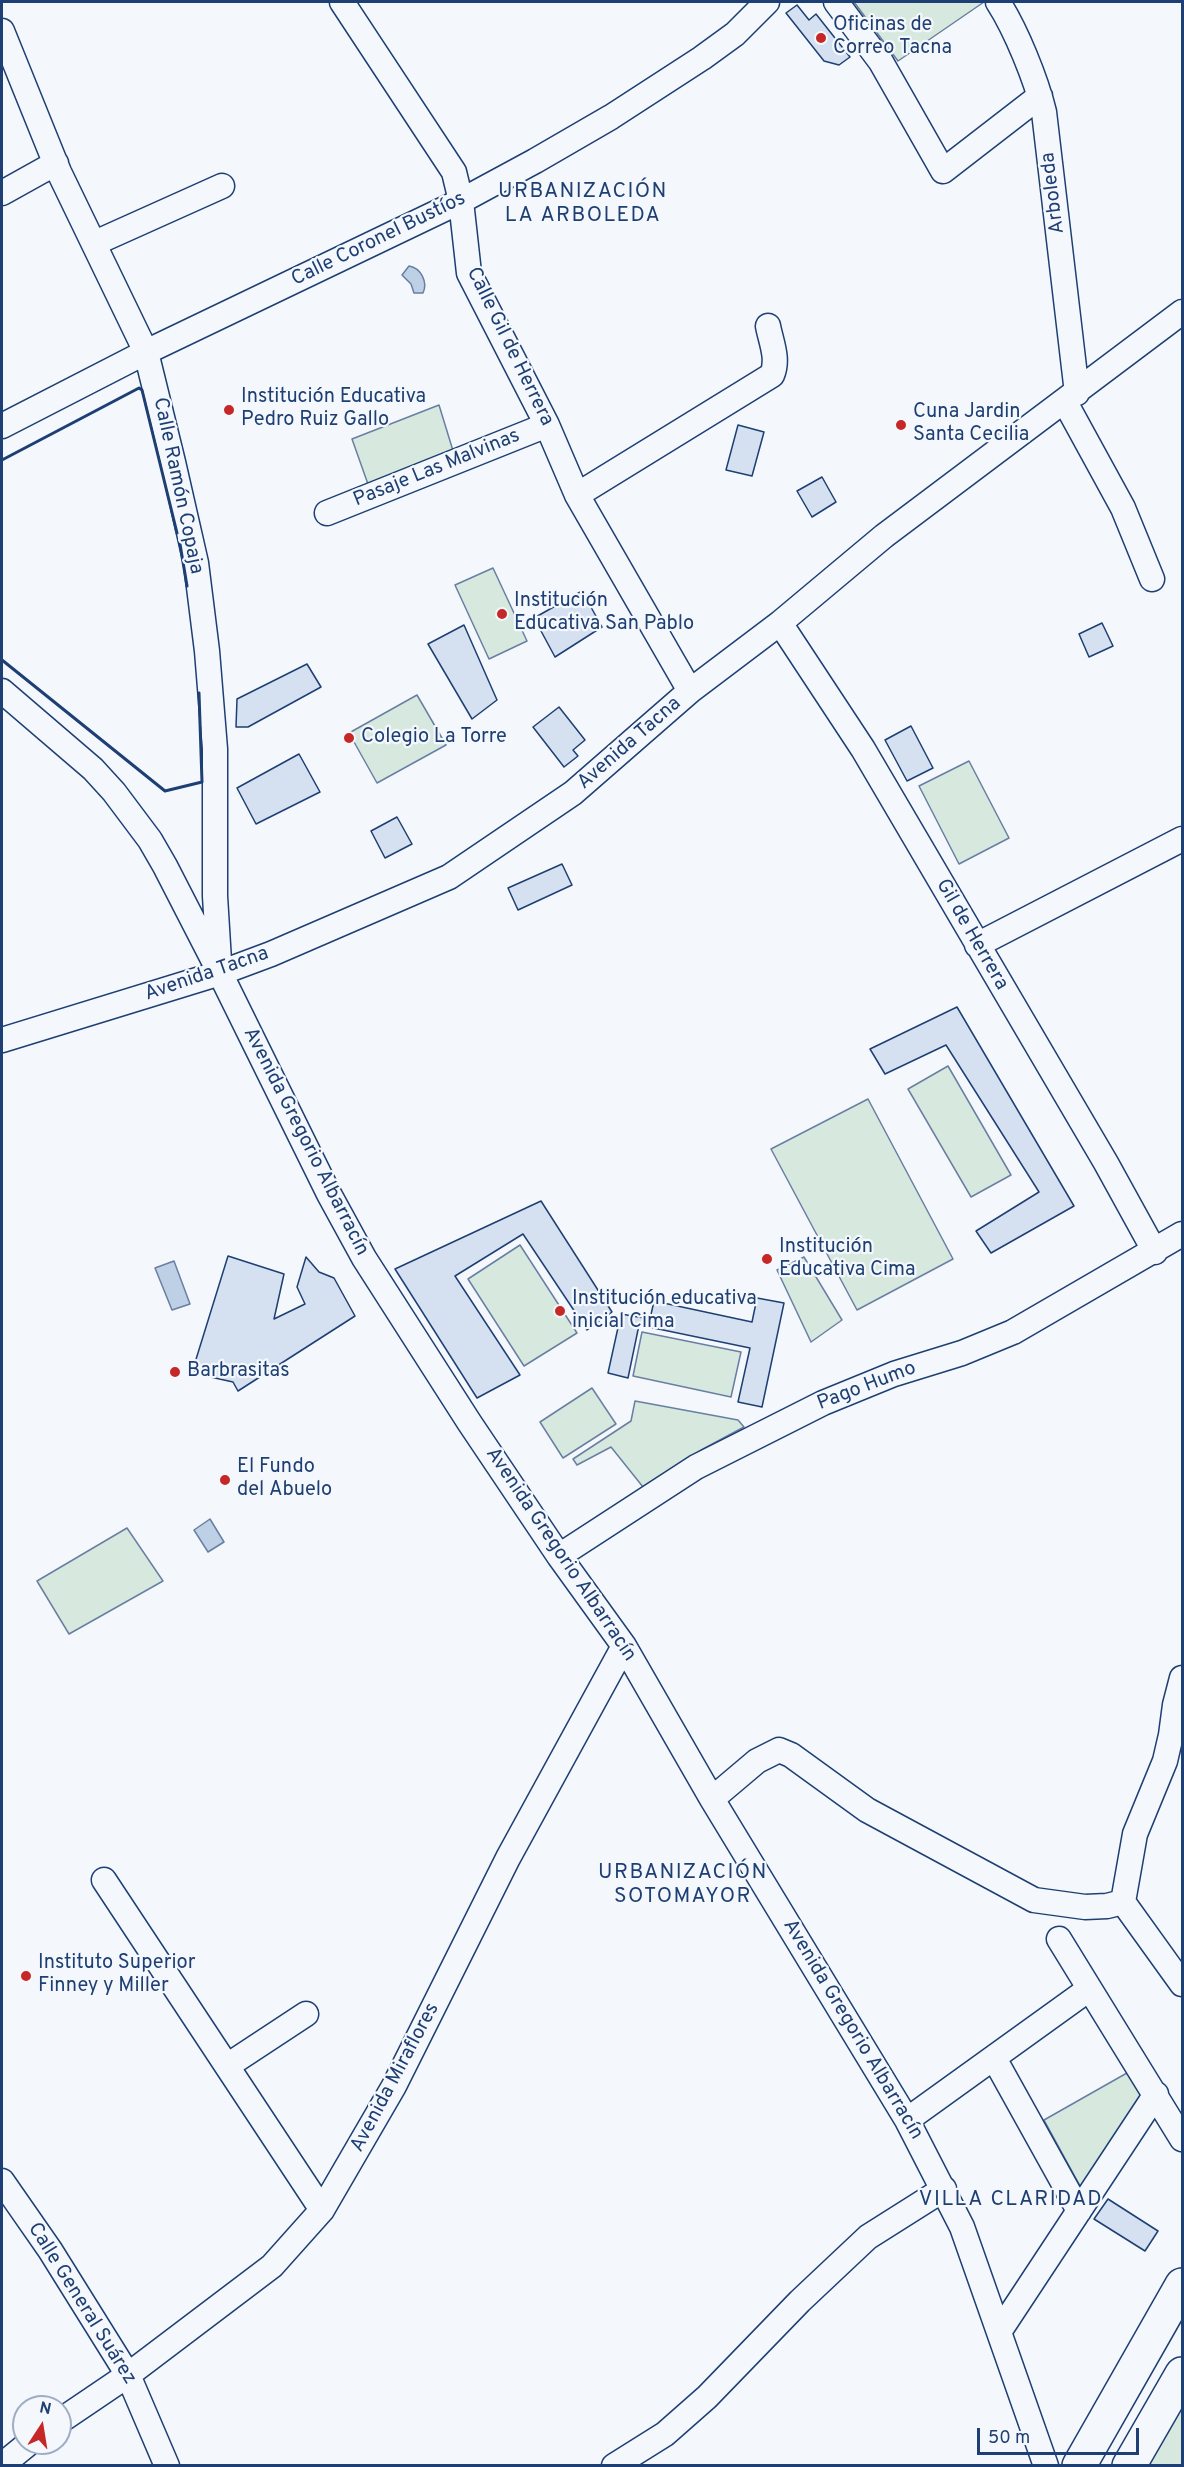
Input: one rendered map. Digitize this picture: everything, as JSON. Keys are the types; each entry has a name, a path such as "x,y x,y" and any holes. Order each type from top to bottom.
{"highway":[{"path":"1079,2466 1182,2285"},
{"path":"1129,2466 1182,2374"}],"street":[{"name":"Calle Gil de Herrera","path":"342,2 454,172 461,201 469,273 547,425 577,495 690,691"},
{"name":"Calle Coronel Bustíos","path":"2,426 147,352 461,201 611,117 702,58 735,34 767,2"},
{"path":"836,2 881,62 943,171 1040,96"},
{"name":"Arboleda","path":"998,2 1018,41 1040,96 1052,170 1071,397"},
{"name":"Calle Ramón Copaja","path":"2,31 56,163 147,352 196,563 207,651 215,749 215,896 219,973"},
{"path":"2,193 56,163"},
{"path":"94,243 222,186"},
{"name":"Avenida Tacna","path":"2,1040 219,973 271,954 448,877 573,793 690,691 780,623 884,536 1182,312"},
{"path":"577,495 772,375 776,368 768,326"},
{"path":"1071,397 1152,579"},
{"name":"Pasaje Las Malvinas","path":"327,513 547,425"},
{"name":"Gil de Herrera","path":"780,623 862,748 1106,1163 1155,1252"},
{"name":"Avenida Gregorio Albarracín","path":"2,691 85,762 133,816 165,866 328,1194 364,1258 559,1556 624,1646 712,1799 907,2120 962,2227 1046,2466"},
{"path":"977,945 1182,839"},
{"name":"Pago Humo","path":"559,1556 696,1467 728,1450 823,1402 894,1374 962,1353 1013,1332 1155,1252 1182,1234"},
{"name":"Avenida Miraflores","path":"72,2413 128,2375 272,2266 322,2210 394,2086 508,1858 624,1646"},
{"path":"1182,1678 1165,1761 1135,1833 1123,1902 1182,1984"},
{"path":"712,1799 757,1761 779,1750 791,1755 867,1810 1034,1899 1085,1907 1107,1906 1123,1902"},
{"path":"104,1880 322,2210"},
{"path":"1059,1939 1182,2139"},
{"path":"907,2120 1089,1989"},
{"path":"227,2066 306,2014"},
{"path":"994,2058 1079,2211"},
{"path":"999,2332 1156,2094"},
{"name":"Calle General Suárez","path":"2,2181 50,2250 128,2375 167,2466"},
{"path":"614,2466 665,2434 706,2397 800,2301 868,2237 944,2189"},
{"path":"2,2466 14,2455"}],"shaded area":[{"path":"854,2 984,2 898,61"},
{"path":"439,405 454,454 369,487 352,439"},
{"path":"493,568 527,641 489,659 455,585"},
{"path":"417,695 446,745 377,783 349,733"},
{"path":"969,761 1009,838 959,864 919,786"},
{"path":"948,1066 1011,1175 971,1197 908,1089"},
{"path":"868,1099 953,1259 857,1310 771,1149"},
{"path":"520,1245 577,1333 524,1366 468,1279"},
{"path":"804,1257 842,1320 811,1342 777,1270"},
{"path":"642,1332 741,1352 731,1397 633,1376"},
{"path":"592,1388 616,1424 563,1458 540,1422"},
{"path":"635,1401 738,1420 744,1427 703,1449 643,1487 611,1447 577,1465 573,1459 631,1421"},
{"path":"127,1528 163,1581 69,1634 37,1581"},
{"path":"1134,2069 1149,2094 1085,2195 1044,2120"},
{"path":"1182,2403 1182,2465 1146,2465"}],"water":[{"path":"409,266 422,276 425,284 423,293 414,293 411,284 402,275"},
{"path":"174,1261 190,1304 172,1310 155,1268"},
{"path":"210,1519 224,1542 208,1552 194,1530"}],"building":[{"name":"Oficinas de Correo Tacna","path":"797,5 809,20 816,14 850,57 839,65 824,61 786,13"},
{"path":"738,425 764,432 752,476 726,470"},
{"path":"822,477 836,502 812,517 797,491"},
{"path":"582,591 602,627 555,657 534,618"},
{"path":"1102,623 1113,646 1089,657 1079,634"},
{"path":"464,625 497,700 472,719 428,644"},
{"path":"307,664 321,687 248,727 236,727 237,699"},
{"path":"559,707 585,740 573,750 578,756 564,767 533,727"},
{"path":"911,726 933,768 907,781 885,740"},
{"path":"299,754 320,792 256,824 237,788"},
{"path":"397,817 412,844 385,858 371,831"},
{"path":"562,864 572,885 518,910 508,888"},
{"path":"957,1007 1074,1206 991,1253 976,1231 1039,1192 946,1045 885,1074 870,1049"},
{"path":"541,1201 612,1312 587,1330 523,1234 455,1276 520,1375 477,1398 395,1269"},
{"path":"228,1256 284,1274 274,1319 305,1304 297,1287 306,1257 319,1272 334,1278 355,1316 238,1391 233,1382 197,1374 193,1369"},
{"path":"757,1298 784,1303 762,1407 738,1402 750,1348 639,1325 628,1378 608,1373 621,1314 650,1319 654,1301 752,1322"},
{"path":"1108,2199 1158,2231 1145,2251 1094,2219"}],"wall":[{"path":"2,460 139,388 142,390 177,533"},
{"path":"180,544 187,586"},
{"path":"2,660 165,791 202,782 199,693"}],"place":[{"name":"Oficinas de Correo Tacna","path":"821,38"},
{"name":"Institución Educativa Pedro Ruiz Gallo","path":"229,410"},
{"name":"Cuna Jardin Santa Cecilia","path":"901,425"},
{"name":"Institución Educativa San Pablo","path":"502,614"},
{"name":"Colegio La Torre","path":"349,738"},
{"name":"Institución Educativa Cima","path":"767,1259"},
{"name":"Institución educativa inicial Cima","path":"560,1311"},
{"name":"Barbrasitas","path":"175,1372"},
{"name":"El Fundo del Abuelo","path":"225,1480"},
{"name":"Instituto Superior Finney y Miller","path":"26,1976"}],"district":[{"name":"URBANIZACIÓN LA ARBOLEDA","path":"583,205"},
{"name":"URBANIZACIÓN SOTOMAYOR","path":"683,1886"},
{"name":"VILLA CLARIDAD","path":"1011,2201"}]}
